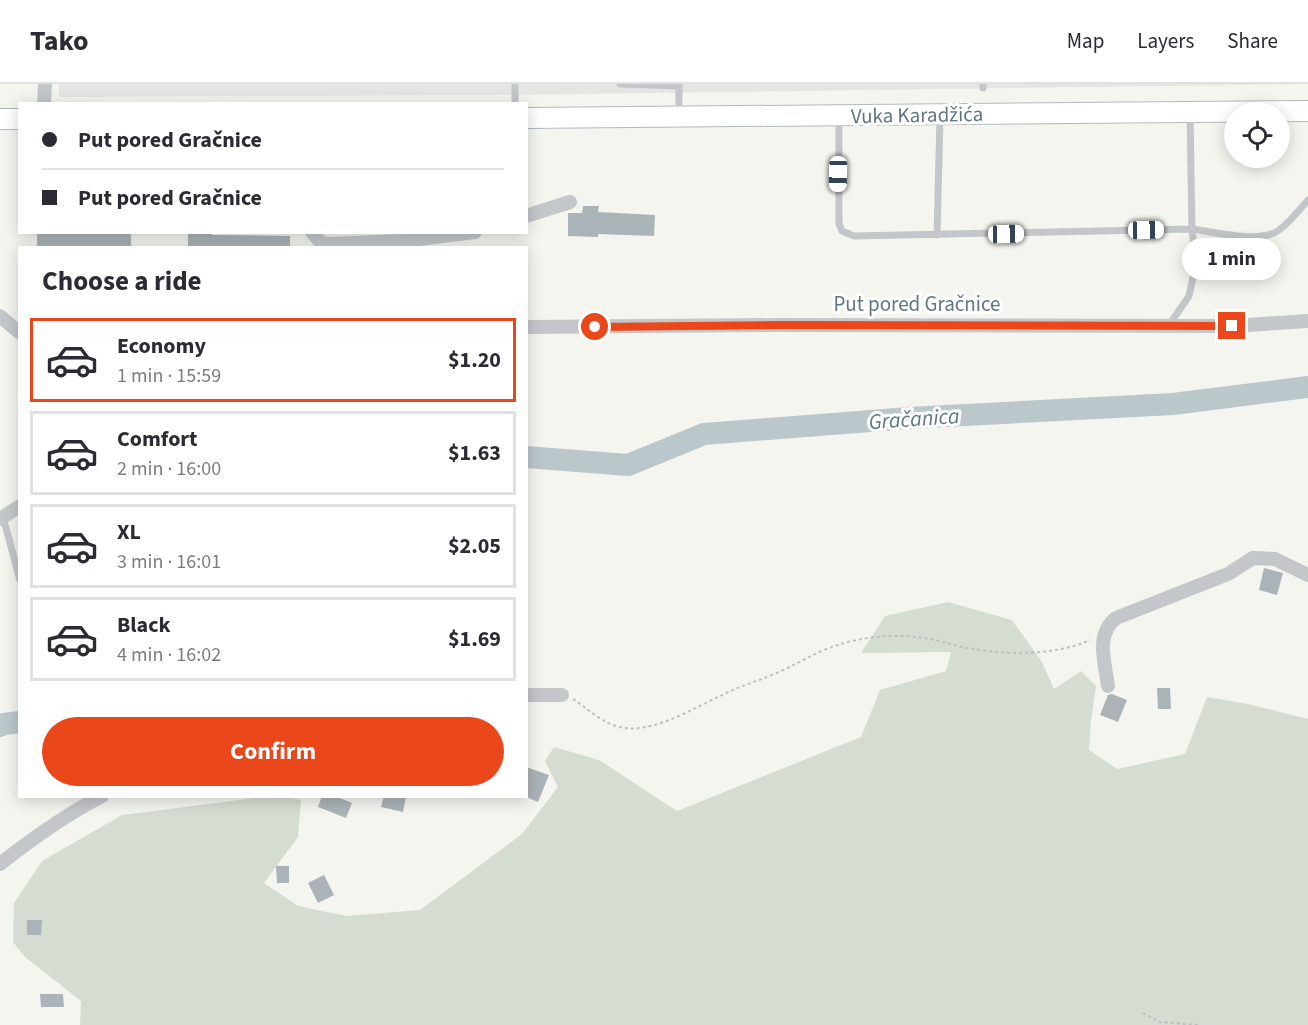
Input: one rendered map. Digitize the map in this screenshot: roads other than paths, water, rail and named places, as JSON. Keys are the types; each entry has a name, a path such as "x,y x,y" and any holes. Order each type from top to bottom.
{"street":[{"path":"44,102 45,84"},
{"name":"Vuka Karadžića","path":"528,118 1308,111"},
{"path":"0,119 18,119"},
{"path":"528,215 570,202"},
{"path":"314,234 321,243 330,244 402,241 459,234"},
{"path":"0,316 18,331"},
{"name":"Put pored Gračnice","path":"528,327 1232,326 1308,321"},
{"path":"1,518 18,507"},
{"path":"1108,686 1102,645 1103,634 1108,624 1127,613 1228,574 1253,558 1275,559 1308,575"},
{"path":"528,695 562,695"},
{"path":"0,864 73,811 98,798"}],"lane":[{"path":"514,102 515,84"},
{"path":"620,84 679,85 679,117"},
{"path":"1168,326 1189,296 1196,264 1192,229 1190,112"},
{"path":"937,235 940,115"},
{"path":"839,116 838,224 842,231 855,236 1192,229 1245,236 1266,236 1278,232 1308,200"},
{"path":"1,518 18,573"}],"waterway":[{"name":"Gračanica","path":"528,457 628,465 704,434 909,418 1173,404 1308,387"},
{"name":"Gračanica","path":"0,726 18,722"}]}
